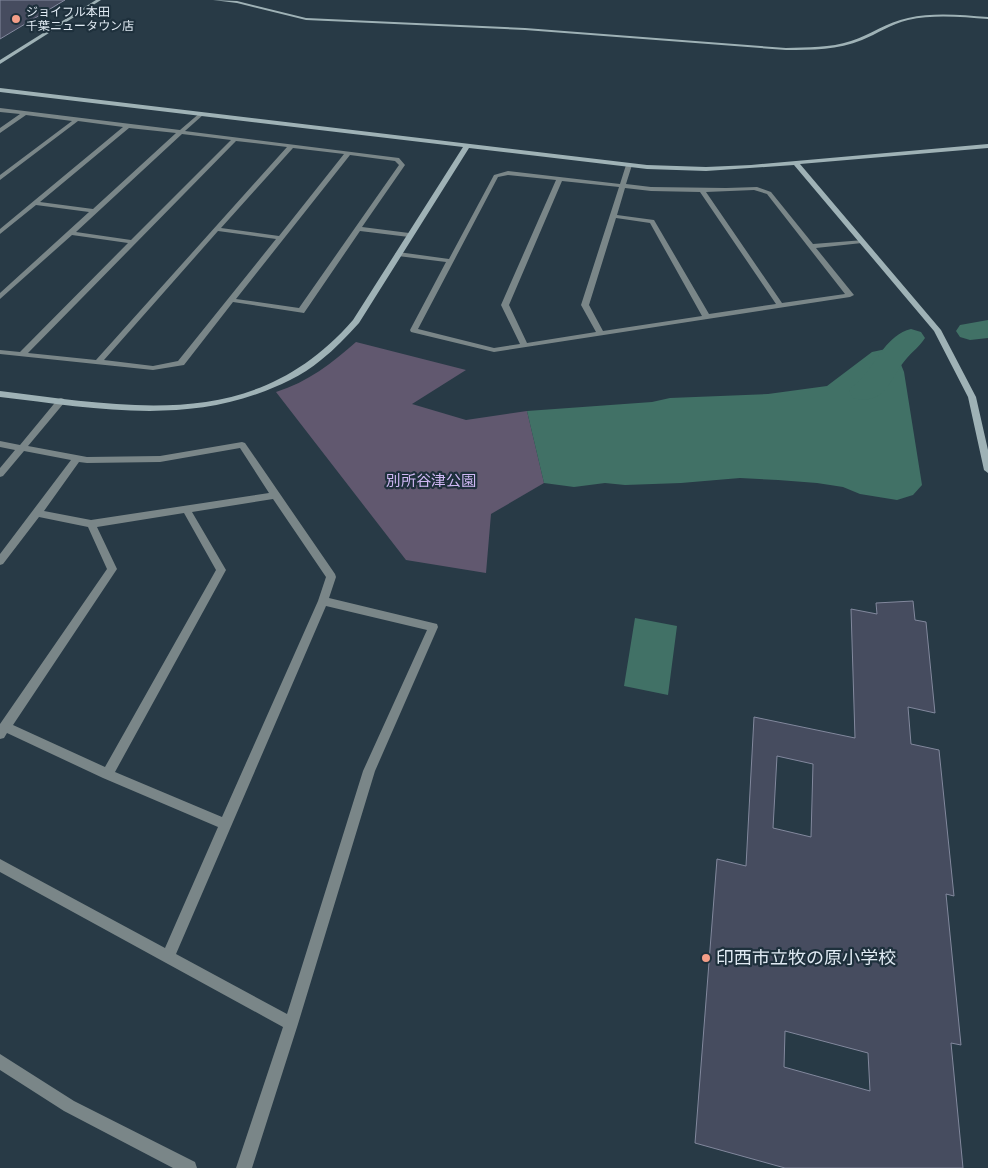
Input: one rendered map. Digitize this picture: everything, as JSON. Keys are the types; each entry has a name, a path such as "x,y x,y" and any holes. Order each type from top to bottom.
{"street":[{"path":"0,62 100,0"},
{"path":"215,0 237,2 306,19 525,29 786,49 818,48 848,43 895,23 921,16 988,18"},
{"path":"0,90 629,165 706,169 796,164 988,146"},
{"path":"0,110 397,159 402,165 301,311 232,300"},
{"path":"0,131 25,113"},
{"path":"0,297 201,114"},
{"path":"0,178 76,120"},
{"path":"0,232 128,126"},
{"path":"21,354 235,139"},
{"path":"96,363 291,146"},
{"path":"0,394 127,408 183,407 228,400 275,385 302,371 324,356 343,339 466,147"},
{"path":"0,352 153,368 181,363 348,153"},
{"path":"796,164 937,330 972,397 988,470"},
{"path":"600,333 584,305 629,165"},
{"path":"508,173 560,179 623,186 702,190 756,188 769,192 850,295 494,350 414,330 496,176 508,173"},
{"path":"524,345 505,305 560,179"},
{"path":"702,190 780,305"},
{"path":"34,203 94,211"},
{"path":"614,216 652,221 707,317"},
{"path":"358,228 410,236"},
{"path":"216,229 280,238"},
{"path":"71,233 133,242"},
{"path":"811,246 862,241"},
{"path":"398,254 450,261"},
{"path":"0,474 61,401"},
{"path":"0,444 87,460 160,459 242,444 331,577 323,601 168,957"},
{"path":"0,562 77,458"},
{"path":"37,513 91,524 276,495"},
{"path":"107,774 221,570 186,509"},
{"path":"91,524 112,569 3,731 225,824"},
{"path":"244,1168 291,1024 369,771 433,628 323,601"},
{"path":"0,865 291,1024"},
{"path":"0,1061 69,1106 189,1168"}],"green space":[{"name":"別所谷津公園","path":"356,342 466,370 412,404 466,420 527,411 544,483 491,514 486,573 406,560 276,392 299,383 319,371"}],"shaded area":[{"path":"886,349 896,352 904,372 922,485 913,495 897,500 860,494 843,487 817,483 740,478 681,483 625,485 605,483 574,487 544,483 527,411 652,402 670,398 768,394 827,386 872,352"},
{"path":"635,618 677,626 668,695 624,686"}],"building":[{"name":"ジョイフル本田 千葉ニュータウン店","path":"0,0 65,0 0,39"},
{"path":"913,601 915,620 926,622 935,713 908,707 911,744 939,750 954,896 946,894 961,1045 951,1043 963,1168 785,1168 695,1143 717,859 746,866 754,717 855,738 851,609 877,614 876,603","holes":["777,756 813,764 811,837 773,828","785,1031 868,1053 870,1091 784,1067"]}],"waterway":[{"path":"970,331 988,329"},
{"path":"864,391 872,386 896,352 911,338"}],"place":[{"name":"ジョイフル本田 千葉ニュータウン店","path":"16,19"},
{"name":"印西市立牧の原小学校","path":"706,958"}]}
